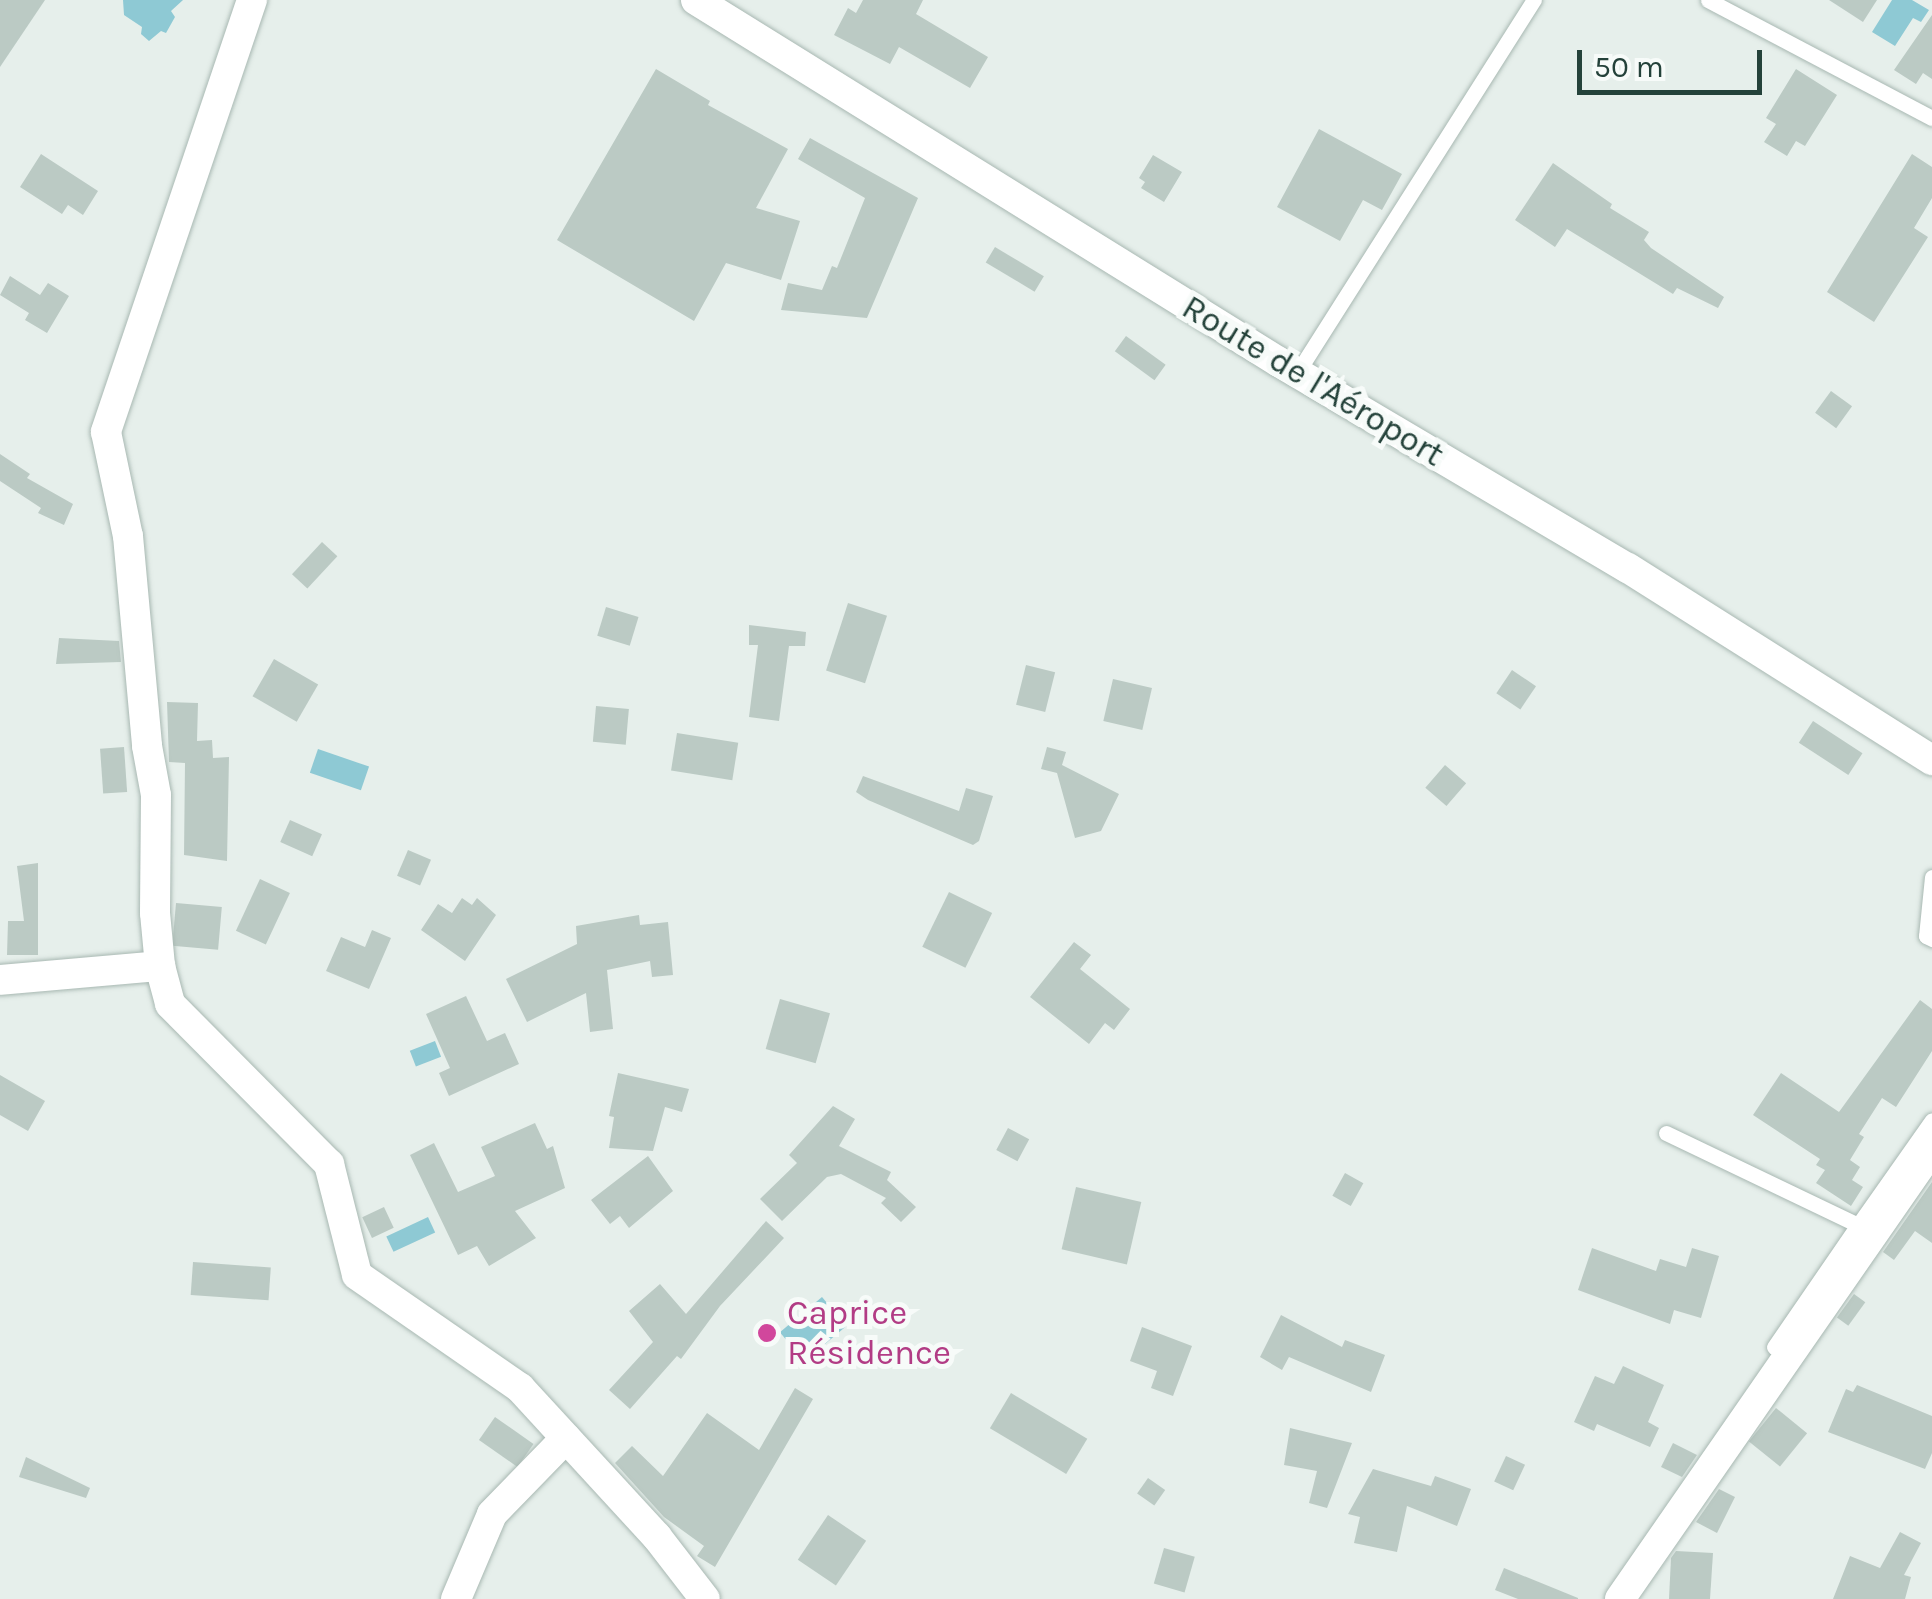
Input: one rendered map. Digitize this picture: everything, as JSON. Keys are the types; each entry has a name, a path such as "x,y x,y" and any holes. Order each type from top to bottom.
{"street":[{"path":"252,0 106,432 128,536 147,746 156,795 155,913 160,966 170,1004 329,1164 357,1274 520,1388 657,1537 705,1599"},
{"name":"Route de l'Aéroport","path":"696,0 1297,373 1628,568 1932,760"},
{"path":"0,980 160,966"},
{"path":"1620,1599 1932,1149"},
{"path":"456,1599 492,1514 566,1438"}],"lane":[{"path":"1297,373 1534,0"},
{"path":"1708,0 1932,118"},
{"path":"1932,876 1926,936 1932,939"},
{"path":"1774,1347 1932,1120"},
{"path":"1666,1133 1858,1226"}],"water":[{"path":"123,0 183,0 171,11 175,17 166,33 161,31 149,41 141,34 142,27 124,15"},
{"path":"1892,0 1912,0 1929,10 1921,22 1913,18 1895,46 1872,32"},
{"path":"318,749 369,767 361,790 310,773"},
{"path":"435,1041 441,1057 416,1067 410,1051"},
{"path":"428,1217 435,1232 393,1252 386,1236"},
{"path":"822,1297 846,1326 804,1361 780,1332"}],"building":[{"path":"0,0 45,0 0,67"},
{"path":"863,0 923,0 916,14 988,57 970,88 899,47 890,64 834,35 848,8 856,13"},
{"path":"1829,0 1877,0 1863,22"},
{"path":"1932,15 1932,79 1923,73 1916,84 1894,70"},
{"path":"656,69 710,101 708,105 788,149 756,208 800,221 781,280 726,263 694,321 557,240"},
{"path":"1796,69 1837,95 1805,146 1796,141 1787,156 1764,142 1776,124 1766,118"},
{"path":"1319,129 1402,174 1382,210 1363,200 1340,241 1277,207"},
{"path":"810,138 918,198 867,318 781,310 788,283 822,290 832,266 837,268 865,198 798,159"},
{"path":"41,154 98,191 83,215 68,205 62,214 20,187"},
{"path":"1912,154 1932,167 1932,198 1914,228 1928,237 1874,322 1827,292"},
{"path":"1153,155 1182,172 1164,202 1141,188 1145,182 1139,178"},
{"path":"1553,163 1612,204 1610,208 1649,232 1644,240 1651,248 1724,297 1718,308 1677,288 1673,294 1567,229 1555,247 1515,220"},
{"path":"995,247 1044,276 1035,292 986,262"},
{"path":"10,276 40,295 48,283 69,296 47,333 25,320 29,313 0,295"},
{"path":"1126,336 1166,365 1154,380 1115,351"},
{"path":"1831,391 1852,406 1836,428 1815,413"},
{"path":"0,454 30,474 27,478 73,504 64,525 38,513 41,508 0,481"},
{"path":"322,542 337,556 307,589 292,574"},
{"path":"848,603 887,616 865,683 826,671"},
{"path":"606,607 639,617 630,646 597,636"},
{"path":"749,625 806,632 805,646 789,646 779,721 749,717 758,645 749,645"},
{"path":"59,638 119,641 121,662 56,664"},
{"path":"274,659 318,684 297,722 253,696"},
{"path":"1026,665 1055,672 1045,712 1016,705"},
{"path":"1512,670 1536,686 1520,709 1496,693"},
{"path":"1113,679 1152,688 1142,730 1103,721"},
{"path":"167,702 198,703 197,741 212,740 213,758 229,757 227,861 184,855 185,763 169,762"},
{"path":"596,706 629,709 626,745 593,742"},
{"path":"1813,721 1862,753 1848,775 1799,743"},
{"path":"677,733 738,743 732,780 671,771"},
{"path":"124,747 127,792 103,794 100,749"},
{"path":"1047,747 1066,752 1062,765 1119,794 1101,831 1075,838 1057,773 1041,769"},
{"path":"1445,765 1466,783 1446,806 1425,788"},
{"path":"863,776 959,811 966,788 993,796 979,841 973,845 868,800 856,792"},
{"path":"290,820 322,834 312,856 280,842"},
{"path":"408,850 431,860 420,886 397,876"},
{"path":"38,863 38,955 7,955 8,921 24,921 17,866"},
{"path":"260,879 290,893 266,945 236,931"},
{"path":"949,892 992,913 965,968 922,947"},
{"path":"462,898 472,905 477,898 496,915 465,961 421,930 438,904 452,913"},
{"path":"176,903 222,907 218,950 172,946"},
{"path":"639,915 640,925 668,922 673,975 652,977 650,961 607,970 613,1029 590,1032 586,993 527,1022 506,979 577,944 576,926"},
{"path":"372,930 391,938 369,989 326,971 341,937 365,947"},
{"path":"1074,942 1091,955 1080,969 1130,1009 1114,1030 1105,1023 1089,1044 1030,997"},
{"path":"466,996 487,1041 505,1033 519,1064 449,1096 439,1073 450,1068 426,1014"},
{"path":"780,999 830,1013 816,1063 766,1049"},
{"path":"1920,1000 1932,1009 1932,1051 1896,1107 1882,1098 1859,1134 1864,1137 1850,1160 1860,1167 1852,1180 1863,1187 1851,1206 1816,1183 1825,1170 1816,1165 1820,1159 1753,1115 1781,1073 1839,1112"},
{"path":"618,1073 689,1089 682,1112 665,1107 653,1151 609,1148 614,1117 609,1116"},
{"path":"0,1075 45,1101 28,1131 0,1115"},
{"path":"833,1106 855,1119 839,1146 891,1172 887,1180 916,1207 901,1222 881,1203 886,1198 841,1174 827,1177 782,1221 760,1199 797,1163 789,1155"},
{"path":"535,1123 547,1149 553,1146 565,1188 515,1211 536,1238 489,1266 477,1246 458,1255 410,1155 434,1143 458,1192 495,1176 481,1147"},
{"path":"1008,1128 1029,1139 1017,1161 996,1150"},
{"path":"648,1156 673,1191 629,1228 620,1216 610,1224 591,1200"},
{"path":"1345,1173 1363,1183 1351,1206 1332,1196"},
{"path":"1932,1182 1932,1243 1915,1231 1894,1260 1883,1252"},
{"path":"1076,1187 1141,1202 1127,1264 1062,1249"},
{"path":"384,1207 394,1228 372,1238 362,1217"},
{"path":"766,1221 784,1238 720,1306 681,1359 677,1356 630,1409 609,1390 653,1342 629,1311 660,1284 686,1314"},
{"path":"1592,1248 1656,1271 1660,1259 1686,1267 1692,1248 1719,1256 1701,1318 1674,1310 1670,1324 1578,1290"},
{"path":"193,1262 271,1267 269,1300 191,1295"},
{"path":"1854,1294 1865,1302 1848,1326 1837,1317"},
{"path":"1281,1315 1342,1347 1345,1340 1385,1355 1371,1392 1289,1357 1282,1370 1260,1357"},
{"path":"1142,1327 1192,1346 1173,1396 1151,1388 1157,1371 1130,1361"},
{"path":"1623,1366 1664,1385 1648,1422 1659,1428 1650,1447 1597,1424 1594,1431 1574,1422 1595,1376 1614,1384"},
{"path":"1857,1385 1932,1416 1932,1453 1925,1469 1828,1432 1846,1389 1853,1392"},
{"path":"795,1388 813,1399 715,1567 697,1556 704,1546 664,1517 615,1463 632,1446 663,1476 707,1413 759,1450"},
{"path":"1011,1393 1087,1439 1066,1474 990,1428"},
{"path":"1776,1408 1807,1433 1780,1467 1749,1441"},
{"path":"495,1417 534,1444 517,1467 479,1440"},
{"path":"1290,1428 1352,1443 1327,1508 1309,1503 1317,1471 1284,1465"},
{"path":"1673,1443 1697,1455 1682,1477 1661,1467"},
{"path":"1506,1456 1525,1465 1513,1490 1494,1481"},
{"path":"26,1457 90,1488 86,1498 19,1477"},
{"path":"1373,1469 1431,1486 1435,1476 1471,1489 1457,1526 1407,1506 1397,1552 1354,1543 1360,1517 1348,1514"},
{"path":"1148,1478 1165,1490 1154,1506 1137,1494"},
{"path":"1719,1489 1735,1497 1717,1533 1696,1522"},
{"path":"828,1515 866,1541 836,1585 798,1560"},
{"path":"1900,1532 1921,1543 1904,1575 1911,1577 1905,1599 1833,1599 1850,1556 1880,1568"},
{"path":"1164,1548 1195,1557 1185,1592 1154,1584"},
{"path":"1676,1551 1713,1553 1710,1599 1669,1599 1671,1558"},
{"path":"1504,1568 1578,1599 1518,1599 1495,1590"}],"place":[{"name":"Caprice Résidence","path":"767,1333"}]}
